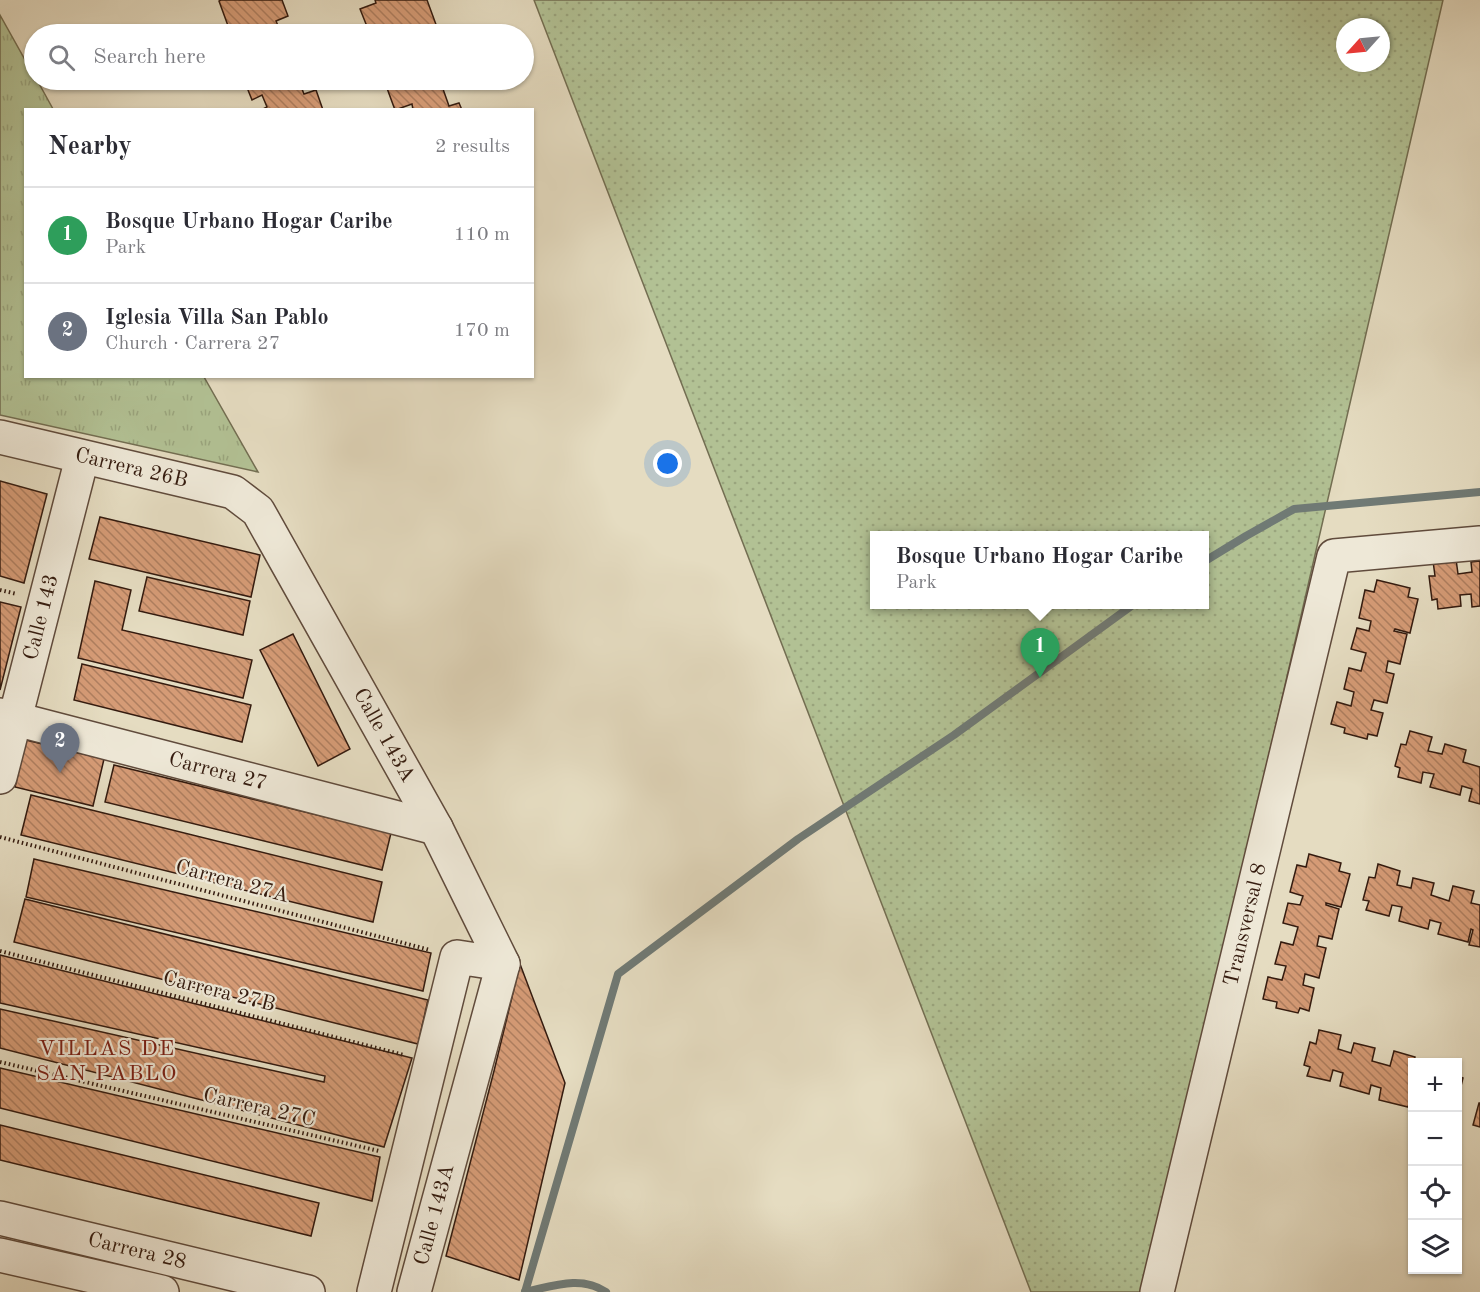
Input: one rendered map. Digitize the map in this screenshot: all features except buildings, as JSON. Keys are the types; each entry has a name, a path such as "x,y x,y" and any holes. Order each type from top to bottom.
{"street":[{"name":"Carrera 26B","path":"0,438 233,492 258,511"},
{"name":"Calle 143","path":"0,777 7,716 82,458"},
{"name":"Calle 143A","path":"258,511 436,828 502,964 414,1292"},
{"name":"Transversal 8","path":"1157,1292 1334,556 1480,543"},
{"name":"Carrera 27","path":"7,716 436,828"},
{"name":"Calle 143A","path":"374,1292 457,957"},
{"path":"457,957 502,964"},
{"name":"Carrera 28","path":"0,1218 308,1292"},
{"name":"Carrera 28","path":"0,1255 162,1292"}],"path":[{"name":"Carrera 27A","path":"0,837 457,957"},
{"name":"Carrera 27B","path":"0,951 431,1061"},
{"name":"Carrera 27C","path":"0,1062 407,1158"}],"green space":[{"path":"534,0 1443,0 1145,1292 1031,1292"},
{"path":"0,15 24,58 24,90 43,90 52,108 24,108 24,378 205,378 258,472 0,415"}],"waterway":[{"path":"1209,559 1294,509 1480,492"},
{"path":"525,1292 618,974 798,839 954,735 1127,609"},
{"path":"525,1292 567,1283 587,1284 606,1292"}],"place":[{"name":"Bosque Urbano Hogar Caribe","path":"1040,678"},
{"name":"Iglesia Villa San Pablo","path":"60,773"}],"district":[{"name":"VILLAS DE SAN PABLO","path":"107,1062"}]}
